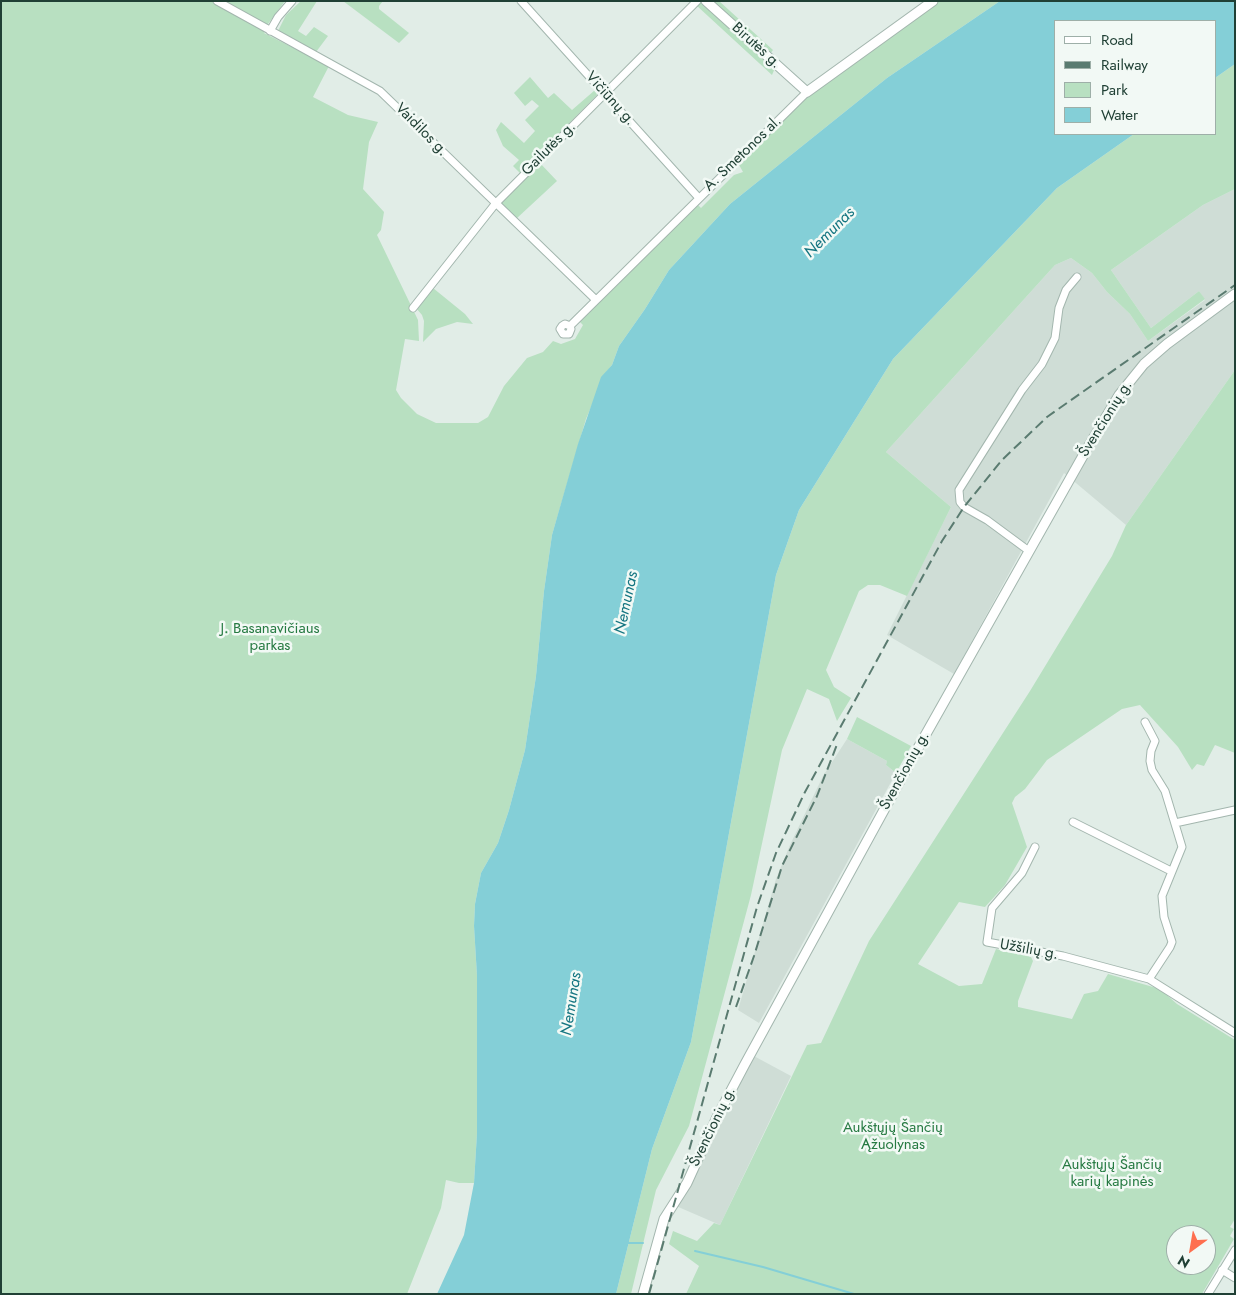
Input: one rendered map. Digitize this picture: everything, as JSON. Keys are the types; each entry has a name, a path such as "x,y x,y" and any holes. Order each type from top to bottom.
{"street":[{"name":"Vaidilos g.","path":"217,1 380,91 596,300"},
{"path":"270,31 278,16 292,1"},
{"name":"Vičiūnų g.","path":"522,1 698,197"},
{"name":"Gailutės g.","path":"413,308 496,203 697,1"},
{"name":"Birutės g.","path":"706,1 807,92"},
{"name":"A. Smetonos al.","path":"570,326 698,197 807,92 933,1"},
{"path":"1029,551 987,520 964,507 960,502 959,490 1022,390 1042,364 1055,338 1059,308 1066,290 1077,277"},
{"name":"Švenčionių g.","path":"643,1294 664,1219 687,1183 713,1126 745,1064 913,757 1084,454 1119,395 1144,364 1167,344 1235,294"},
{"path":"1145,722 1155,741 1151,751 1150,762 1152,770 1165,791 1182,847 1162,896 1162,904 1172,942 1149,979"},
{"path":"1175,823 1235,810"},
{"path":"1073,822 1172,871"},
{"name":"Užšilių g.","path":"1035,847 1022,873 992,908 987,942 1056,954 1149,979 1235,1033"},
{"path":"1208,1294 1235,1250"},
{"path":"1222,1270 1235,1278"}],"shaded area":[{"path":"1235,189 1235,370 1126,525 1064,473 954,674 887,635 951,507 886,452 1055,265 1071,258 1092,273 1107,292 1130,314 1148,341 1205,300 1199,291 1151,328 1111,270 1203,205"},
{"path":"847,739 887,761 886,765 896,773 759,1023 738,1010 776,879 823,776"},
{"path":"752,1055 791,1076 720,1225 676,1206 684,1197 717,1124"}],"green space":[{"name":"J. Basanavičiaus parkas","path":"1,1 285,1 268,24 264,33 329,66 313,97 348,115 378,122 369,142 363,189 384,212 381,230 377,235 418,320 419,341 405,339 396,390 401,398 417,414 436,423 478,423 488,417 504,386 527,358 543,352 553,341 561,344 575,339 583,325 580,322 697,204 701,208 734,175 743,172 738,163 811,93 939,1 1000,1 887,78 730,204 669,270 619,346 612,365 605,374 586,419 552,535 544,591 536,676 525,750 498,843 481,873 475,904 477,1133 474,1183 459,1183 446,1180 441,1208 407,1294 1,1294"},
{"path":"301,1 317,1 298,31 306,36 314,27 328,36 316,52 278,31 286,15"},
{"path":"343,1 383,1 379,9 409,33 399,43"},
{"path":"710,1 719,1 773,50 770,54"},
{"path":"702,2 775,68 772,75 696,5"},
{"path":"1235,64 1235,189 1203,205 1111,270 1151,328 1199,291 1205,299 1148,341 1130,314 1107,292 1092,273 1071,258 1055,265 886,452 951,507 907,596 880,585 868,585 859,591 826,670 834,687 851,698 837,721 829,699 807,689 782,750 751,895 689,1126 656,1190 631,1294 616,1294 652,1149 691,1042 776,575 799,510 893,359 1057,188 1133,135 1216,135 1216,77"},
{"path":"530,77 548,98 554,93 572,110 595,90 597,95 520,173 513,166 519,160 503,146 496,130 501,122 524,143 535,131 525,120 539,106 532,100 525,106 514,93"},
{"path":"539,162 557,181 516,219 500,203"},
{"path":"433,288 465,314 473,324 457,322 436,329 423,342 424,321 416,308"},
{"name":"Aukštųjų Šančių Ąžuolynas","path":"1235,370 1235,753 1215,745 1204,766 1197,764 1192,770 1178,747 1140,705 1122,709 1047,760 1025,789 1015,797 1012,803 1027,847 1005,885 985,907 959,902 918,964 959,986 982,984 996,949 1031,957 1033,961 1018,1001 1018,1007 1072,1019 1084,994 1098,991 1108,974 1160,989 1177,1004 1235,1040 1235,1219 1230,1227 1234,1229 1230,1236 1234,1239 1216,1270 1216,1225 1166,1225 1166,1275 1213,1275 1202,1294 686,1294 699,1266 669,1244 673,1231 697,1241 714,1223 720,1225 807,1045 821,1043 869,941 1030,691 1112,556 1126,525"},
{"path":"857,717 911,746 896,773 886,765 887,761 847,739"}],"water":[{"name":"Nemunas","path":"1000,1 1235,1 1235,64 1216,77 1216,20 1054,20 1054,135 1133,135 1057,188 893,359 799,510 776,575 691,1042 652,1149 616,1294 437,1294 464,1235 474,1183 477,1133 475,904 481,873 498,843 525,750 536,676 544,591 552,535 578,444 601,377 612,365 619,346 669,270 730,204 887,78"}],"waterway":[{"path":"627,1243 643,1243"},
{"path":"695,1251 763,1267 854,1294"}],"railway":[{"path":"649,1294 757,907 776,853 805,792 942,541 964,507 1002,460 1047,417 1235,285"},
{"path":"736,1007 782,866 817,796 838,742"}],"park label":[{"name":"Aukštųjų Šančių karių kapinės","path":"1112,1174"}]}
